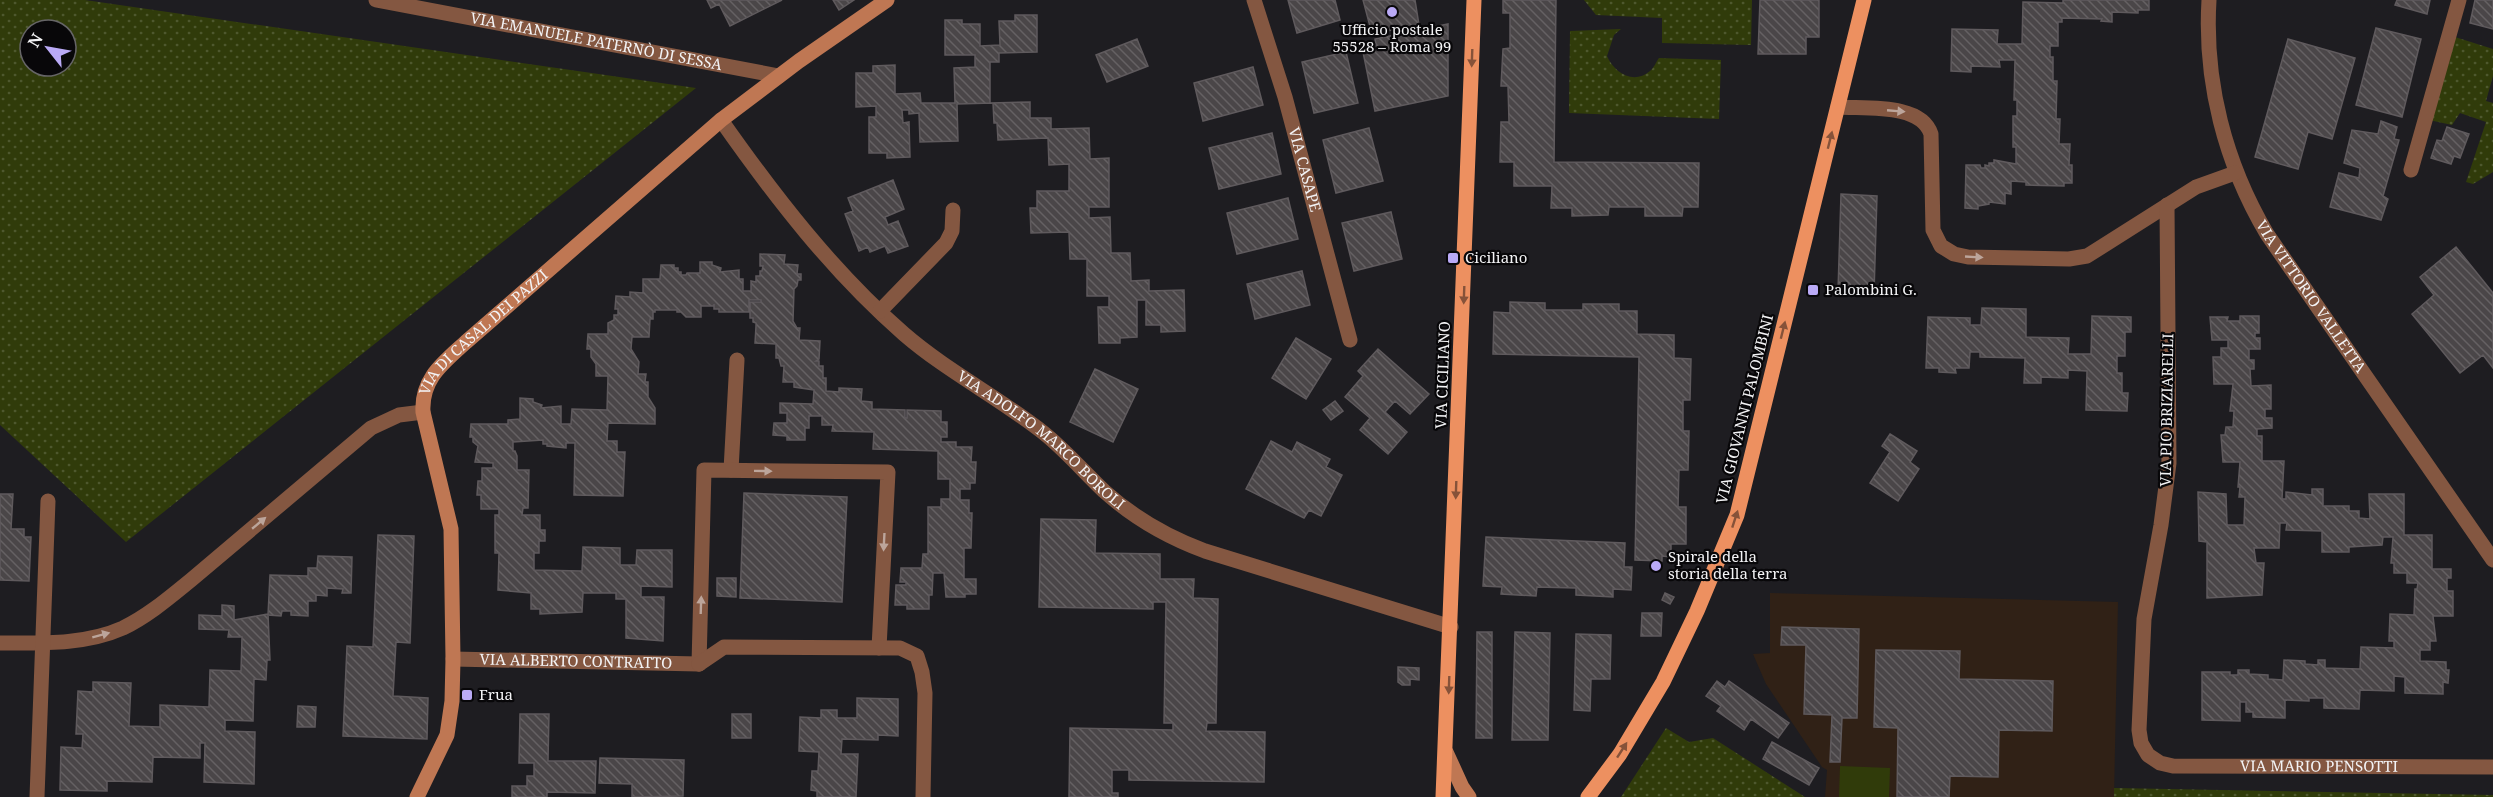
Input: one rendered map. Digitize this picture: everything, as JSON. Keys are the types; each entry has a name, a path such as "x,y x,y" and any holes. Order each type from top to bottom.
{"main road":[{"name":"VIA CICILIANO","path":"1443,797 1474,0"},
{"name":"VIA GIOVANNI PALOMBINI","path":"1587,797 1620,754 1652,702 1689,630 1730,533 1740,503 1863,0"}],"street":[{"name":"VIA EMANUELE PATERNÒ DI SESSA","path":"376,0 779,76"},
{"name":"VIA DI CASAL DEI PAZZI","path":"0,643 43,643 101,635 125,627 141,618 191,580 371,428 399,415 423,412 422,401 426,387 438,367 721,120 886,0"},
{"name":"VIA CASAPE","path":"1254,0 1284,98 1350,340"},
{"name":"VIA VITTORIO VALLETTA","path":"2209,0 2209,40 2220,123 2235,172 2246,198 2267,234 2493,560"},
{"path":"2411,170 2459,0"},
{"path":"1838,107 1905,112 1924,121 1929,127 1932,141 1933,230 1941,246 1961,256 2062,259 2087,256 2113,242 2196,187 2235,172"},
{"name":"VIA ADOLFO MARCO BOROLI","path":"721,120 797,223 880,311 946,366 1046,435 1122,506 1161,532 1216,555 1451,627"},
{"name":"VIA PIO BRIZIARELLI","path":"2148,755 2141,743 2139,730 2141,652 2144,619 2163,518 2169,463 2167,205"},
{"path":"880,311 946,243 952,231 953,210"},
{"path":"731,470 737,360"},
{"path":"417,797 447,735 452,701 453,658 451,529 423,412"},
{"path":"699,664 704,470 888,472 879,648"},
{"path":"37,797 48,501"},
{"path":"699,664 724,648 900,648 917,656 925,693 923,797"},
{"name":"VIA ALBERTO CONTRATTO","path":"453,658 699,664"},
{"path":"1446,752 1469,797"},
{"name":"VIA MARIO PENSOTTI","path":"2148,755 2160,764 2173,766 2493,767"}],"shaded area":[{"path":"1770,593 2118,602 2114,797 1825,797 1827,770 1822,767 1766,684 1753,654 1770,653"}],"green space":[{"path":"0,0 85,0 696,88 126,542 0,425"},
{"path":"1584,0 1752,0 1751,45 1662,43 1662,18 1596,15"},
{"path":"1621,29 1614,35 1607,56 1619,72 1631,77 1644,75 1651,70 1659,58 1721,60 1719,119 1569,113 1570,31"},
{"path":"2455,37 2493,49 2493,76 2486,101 2493,103 2493,172 2473,184 2466,182 2486,122 2460,113 2452,125 2429,120"},
{"path":"1666,728 1689,742 1713,738 1805,797 1621,797"},
{"path":"1840,766 1890,768 1889,797 1839,797"},
{"path":"2114,788 2493,795 2493,797 2114,797"}],"building":[{"path":"707,0 782,0 730,26 719,4 711,8"},
{"path":"833,0 854,0 839,10"},
{"path":"1288,0 1335,0 1340,20 1297,33"},
{"name":"Ufficio postale 55528 – Roma 99","path":"1363,0 1415,0 1419,25 1372,34"},
{"path":"1503,0 1556,0 1554,162 1699,163 1698,207 1683,207 1682,216 1645,216 1645,207 1609,207 1608,215 1572,216 1572,208 1551,208 1552,186 1514,186 1514,162 1500,162 1501,122 1509,122 1508,86 1501,86 1503,49 1510,48 1510,13 1503,13"},
{"path":"1760,0 1819,0 1819,37 1806,37 1806,54 1758,54"},
{"path":"2063,0 2149,0 2149,10 2138,10 2138,13 2112,12 2112,22 2101,21 2102,19 2062,18 2062,22 2058,22 2058,46 2050,46 2050,57 2053,57 2053,81 2057,81 2056,119 2060,119 2059,144 2070,144 2069,165 2072,165 2072,183 2064,183 2064,186 2026,185 2026,182 2011,181 2011,194 2005,193 2005,204 1989,202 1989,204 1978,206 1978,209 1965,208 1966,165 1980,165 1981,168 1985,168 1985,165 1989,166 1989,163 1994,163 1994,160 2016,164 2016,147 2013,147 2013,116 2017,116 2017,100 2014,100 2015,60 1999,60 2000,67 1971,66 1971,72 1951,71 1952,29 1998,30 1997,44 2022,44 2023,2 2063,3"},
{"path":"2397,0 2430,0 2427,14 2395,5"},
{"path":"2475,0 2493,0 2493,29 2470,23"},
{"path":"1015,15 1037,15 1037,52 999,53 999,62 990,62 990,103 1030,102 1030,118 1051,118 1051,129 1089,128 1090,159 1109,158 1109,207 1089,207 1089,218 1110,217 1111,253 1130,253 1131,281 1149,280 1149,291 1184,290 1185,331 1161,332 1161,325 1146,325 1146,300 1137,300 1137,337 1120,338 1120,343 1099,343 1098,307 1109,307 1109,296 1087,296 1087,259 1070,259 1069,232 1031,233 1030,208 1037,208 1037,191 1069,191 1069,164 1049,165 1048,138 998,140 993,103 957,104 958,141 920,142 919,113 909,114 909,110 902,110 903,123 909,122 910,157 887,158 887,153 869,153 869,117 876,117 876,106 856,107 856,73 873,73 873,66 895,65 895,94 920,93 921,103 955,103 954,68 975,67 975,55 945,55 945,20 962,20 962,24 980,24 980,46 1000,45 999,21 1015,21"},
{"path":"1448,24 1448,96 1375,111 1363,52 1377,49 1375,39"},
{"path":"2376,28 2421,39 2402,117 2356,105"},
{"path":"1137,39 1148,66 1107,82 1096,55"},
{"path":"2288,39 2355,58 2332,139 2308,132 2298,169 2255,157"},
{"path":"1346,52 1358,103 1314,113 1302,62"},
{"path":"1253,67 1263,105 1203,121 1194,83"},
{"path":"2381,121 2397,127 2394,139 2399,140 2383,196 2388,199 2381,220 2330,207 2339,173 2359,178 2360,168 2344,163 2352,130 2378,134"},
{"path":"2447,127 2469,134 2460,158 2454,156 2451,164 2431,158 2437,140 2442,141"},
{"path":"1369,128 1383,181 1336,193 1323,140"},
{"path":"1272,133 1281,174 1219,189 1209,148"},
{"path":"893,180 904,209 885,217 888,225 898,221 908,246 888,253 885,246 870,252 868,247 859,251 845,214 853,211 848,198"},
{"path":"1841,194 1877,196 1874,293 1838,291"},
{"path":"1288,198 1298,239 1237,254 1227,213"},
{"path":"1391,212 1402,259 1354,271 1342,223"},
{"path":"2456,247 2493,293 2493,368 2483,355 2460,373 2412,314 2434,295 2420,277"},
{"path":"760,254 785,255 784,264 798,265 797,274 801,274 801,280 798,280 794,289 793,321 797,328 800,328 799,340 820,341 819,359 816,361 819,361 819,366 823,366 826,391 839,392 839,388 862,389 861,401 872,402 872,409 905,410 905,418 907,418 907,410 941,411 941,422 947,422 947,437 941,437 941,442 956,442 956,447 972,447 971,462 976,462 975,483 970,483 970,489 960,489 960,500 969,500 969,513 972,513 971,548 964,548 964,579 976,579 976,594 965,594 965,597 946,597 944,573 933,573 929,609 907,609 907,605 895,605 896,585 906,585 906,582 900,582 901,568 922,568 923,554 928,554 928,507 941,507 941,499 950,499 950,479 938,479 938,451 873,449 874,432 832,431 833,425 822,425 822,416 809,416 809,428 805,428 805,440 787,440 787,436 773,435 774,423 787,423 787,413 780,413 780,403 813,404 814,390 794,387 794,382 783,382 784,366 781,366 779,358 776,358 776,344 755,343 756,323 753,322 753,318 750,318 750,302 761,302 761,300 749,300 749,312 719,312 719,309 714,309 714,306 701,306 701,317 686,317 677,310 655,310 653,319 650,319 649,337 632,337 631,349 639,362 638,374 646,374 648,397 655,408 655,424 608,423 607,441 617,441 617,452 625,452 623,496 574,495 575,443 566,443 566,448 547,446 543,444 543,440 513,442 513,451 517,456 517,470 529,470 528,508 523,508 522,515 540,515 540,530 545,530 545,541 539,541 539,553 534,553 534,570 582,571 583,547 620,548 620,565 636,565 637,550 672,550 672,587 641,586 641,597 664,597 663,641 626,638 626,599 616,599 616,593 583,593 582,612 540,614 540,609 531,609 531,593 498,590 499,553 495,553 495,515 499,515 499,509 481,509 481,495 477,495 478,481 482,481 482,468 493,468 493,463 475,462 478,446 473,442 473,437 470,437 471,424 508,424 508,420 520,419 520,398 533,399 533,402 542,405 541,408 561,406 561,424 571,424 572,409 607,410 608,376 596,376 596,364 591,357 591,349 587,349 588,334 608,334 608,323 614,320 614,315 618,315 618,309 615,309 616,296 630,297 630,292 643,293 643,279 660,279 661,265 674,265 681,275 686,275 687,273 700,273 700,262 712,262 712,265 721,268 720,272 739,270 739,279 743,279 743,291 751,291 751,281 756,282 756,276 760,276 760,271 762,271"},
{"path":"1302,271 1310,305 1255,319 1247,284"},
{"path":"1510,302 1545,303 1545,310 1583,310 1583,304 1619,304 1619,311 1637,311 1637,334 1674,335 1674,358 1691,359 1690,400 1683,400 1683,431 1689,431 1688,470 1679,470 1678,507 1686,507 1686,544 1671,544 1671,557 1662,556 1662,561 1635,560 1639,357 1493,354 1494,312 1510,313"},
{"path":"1982,308 2026,309 2026,337 2069,338 2068,354 2091,354 2092,316 2131,317 2131,332 2125,332 2125,356 2117,356 2117,373 2122,373 2122,393 2128,393 2127,411 2086,410 2087,371 2068,370 2068,378 2041,377 2041,383 2024,383 2025,358 1980,357 1980,352 1970,352 1969,368 1955,368 1956,373 1939,372 1939,368 1926,368 1928,317 1970,318 1970,325 1981,325"},
{"path":"2240,316 2259,316 2259,333 2255,333 2255,338 2260,338 2260,349 2249,349 2249,360 2254,360 2254,369 2250,369 2251,386 2271,385 2271,409 2265,409 2265,418 2272,418 2272,428 2257,429 2257,436 2262,436 2262,461 2284,461 2282,499 2286,499 2286,492 2312,495 2312,489 2323,489 2323,506 2349,506 2349,511 2359,511 2359,518 2370,519 2369,494 2404,494 2404,535 2432,535 2432,569 2451,569 2451,578 2447,578 2447,591 2453,591 2453,616 2433,616 2436,641 2430,641 2430,650 2420,650 2420,661 2446,662 2446,670 2449,670 2448,683 2443,682 2443,694 2405,693 2405,677 2394,676 2394,691 2360,690 2359,709 2324,708 2324,698 2309,698 2309,701 2285,700 2285,718 2253,717 2253,712 2246,712 2246,702 2240,702 2240,721 2202,720 2202,672 2230,672 2230,675 2238,675 2238,670 2249,670 2249,674 2268,675 2268,679 2283,680 2284,660 2305,661 2305,664 2318,665 2318,660 2325,660 2325,668 2360,669 2361,647 2394,648 2394,641 2389,641 2390,614 2414,615 2415,589 2418,583 2407,583 2407,573 2394,573 2394,563 2391,563 2393,537 2383,537 2382,545 2349,547 2349,552 2322,552 2322,531 2286,530 2287,523 2280,523 2279,548 2254,548 2256,563 2264,563 2262,595 2207,598 2207,542 2199,541 2198,492 2226,494 2227,525 2244,525 2245,497 2239,497 2240,462 2223,462 2221,435 2225,435 2226,427 2233,427 2234,411 2230,411 2233,384 2214,384 2213,357 2221,357 2221,348 2228,348 2228,340 2212,340 2210,317 2228,317 2227,321 2240,321"},
{"path":"1296,338 1331,359 1306,399 1272,378"},
{"path":"1378,349 1429,394 1410,414 1395,401 1385,412 1407,432 1388,454 1360,430 1370,418 1345,397 1363,376 1358,371"},
{"path":"1095,369 1138,389 1113,442 1070,422"},
{"path":"1335,401 1343,411 1331,420 1323,410"},
{"path":"1890,434 1917,451 1910,462 1919,469 1898,501 1870,483 1890,452 1882,446"},
{"path":"1271,441 1292,452 1297,442 1330,459 1326,467 1342,475 1321,516 1309,510 1304,518 1246,489"},
{"path":"744,493 847,497 842,602 740,598"},
{"path":"0,494 13,494 11,529 24,529 24,537 31,537 29,581 0,580"},
{"path":"1041,519 1096,520 1095,553 1160,554 1160,579 1194,579 1193,598 1218,599 1216,723 1207,723 1206,731 1265,732 1264,782 1129,780 1129,770 1112,770 1112,793 1118,793 1118,797 1069,797 1070,728 1173,730 1173,723 1164,723 1166,602 1153,602 1153,609 1039,607"},
{"path":"378,535 414,536 410,643 396,642 393,696 428,698 427,739 343,736 347,646 373,647"},
{"path":"1486,537 1625,543 1624,567 1632,567 1631,590 1613,589 1613,597 1576,595 1576,588 1537,587 1536,596 1501,594 1502,587 1483,586"},
{"path":"318,556 352,557 351,593 342,593 343,589 327,588 327,596 316,595 316,601 308,601 308,616 291,615 291,611 282,611 281,616 268,615 270,575 308,576 308,568 317,568"},
{"path":"717,578 736,578 736,597 717,596"},
{"path":"1665,593 1674,597 1670,604 1662,600"},
{"path":"222,605 234,606 234,620 268,614 270,660 267,660 266,680 254,679 253,721 225,720 225,731 255,732 254,784 204,782 205,743 200,743 200,758 153,757 152,782 107,781 107,791 60,790 61,747 82,748 83,734 76,734 78,691 93,692 93,682 131,683 129,726 160,727 160,705 209,707 210,670 241,671 242,637 228,637 229,630 199,629 199,615 222,616"},
{"path":"1642,613 1662,613 1661,636 1641,636"},
{"path":"1782,627 1859,629 1857,718 1842,718 1840,762 1830,762 1832,715 1804,714 1806,645 1781,645"},
{"path":"1477,632 1492,632 1492,738 1476,738"},
{"path":"1515,632 1550,633 1548,740 1512,740"},
{"path":"1576,634 1611,635 1610,679 1591,679 1590,711 1574,710"},
{"path":"1876,650 1960,651 1959,679 2053,681 2052,731 1999,730 1998,777 1950,776 1949,797 1897,797 1898,728 1874,727"},
{"path":"1398,667 1419,668 1419,680 1410,679 1410,685 1402,685 1398,682"},
{"path":"1717,681 1725,687 1729,681 1789,723 1778,738 1751,719 1744,730 1717,711 1721,706 1706,696"},
{"path":"857,698 898,699 898,736 878,735 878,740 842,739 841,754 858,754 856,797 817,797 817,791 811,790 812,771 818,771 819,752 799,751 800,717 821,718 821,710 837,710 837,718 857,718"},
{"path":"298,706 316,707 315,727 297,727"},
{"path":"520,714 549,714 548,761 596,761 595,793 547,792 547,797 512,797 512,786 527,786 527,776 534,776 534,763 519,763"},
{"path":"732,714 751,714 751,738 732,738"},
{"path":"1772,742 1819,768 1809,785 1763,759"},
{"path":"600,758 684,760 683,796 632,797 632,784 599,783"}],"place":[{"name":"Ufficio postale 55528 – Roma 99","path":"1392,12"},
{"name":"Ciciliano","path":"1453,258"},
{"name":"Palombini G.","path":"1813,290"},
{"name":"Spirale della storia della terra","path":"1656,566"},
{"name":"Frua","path":"467,695"}]}
